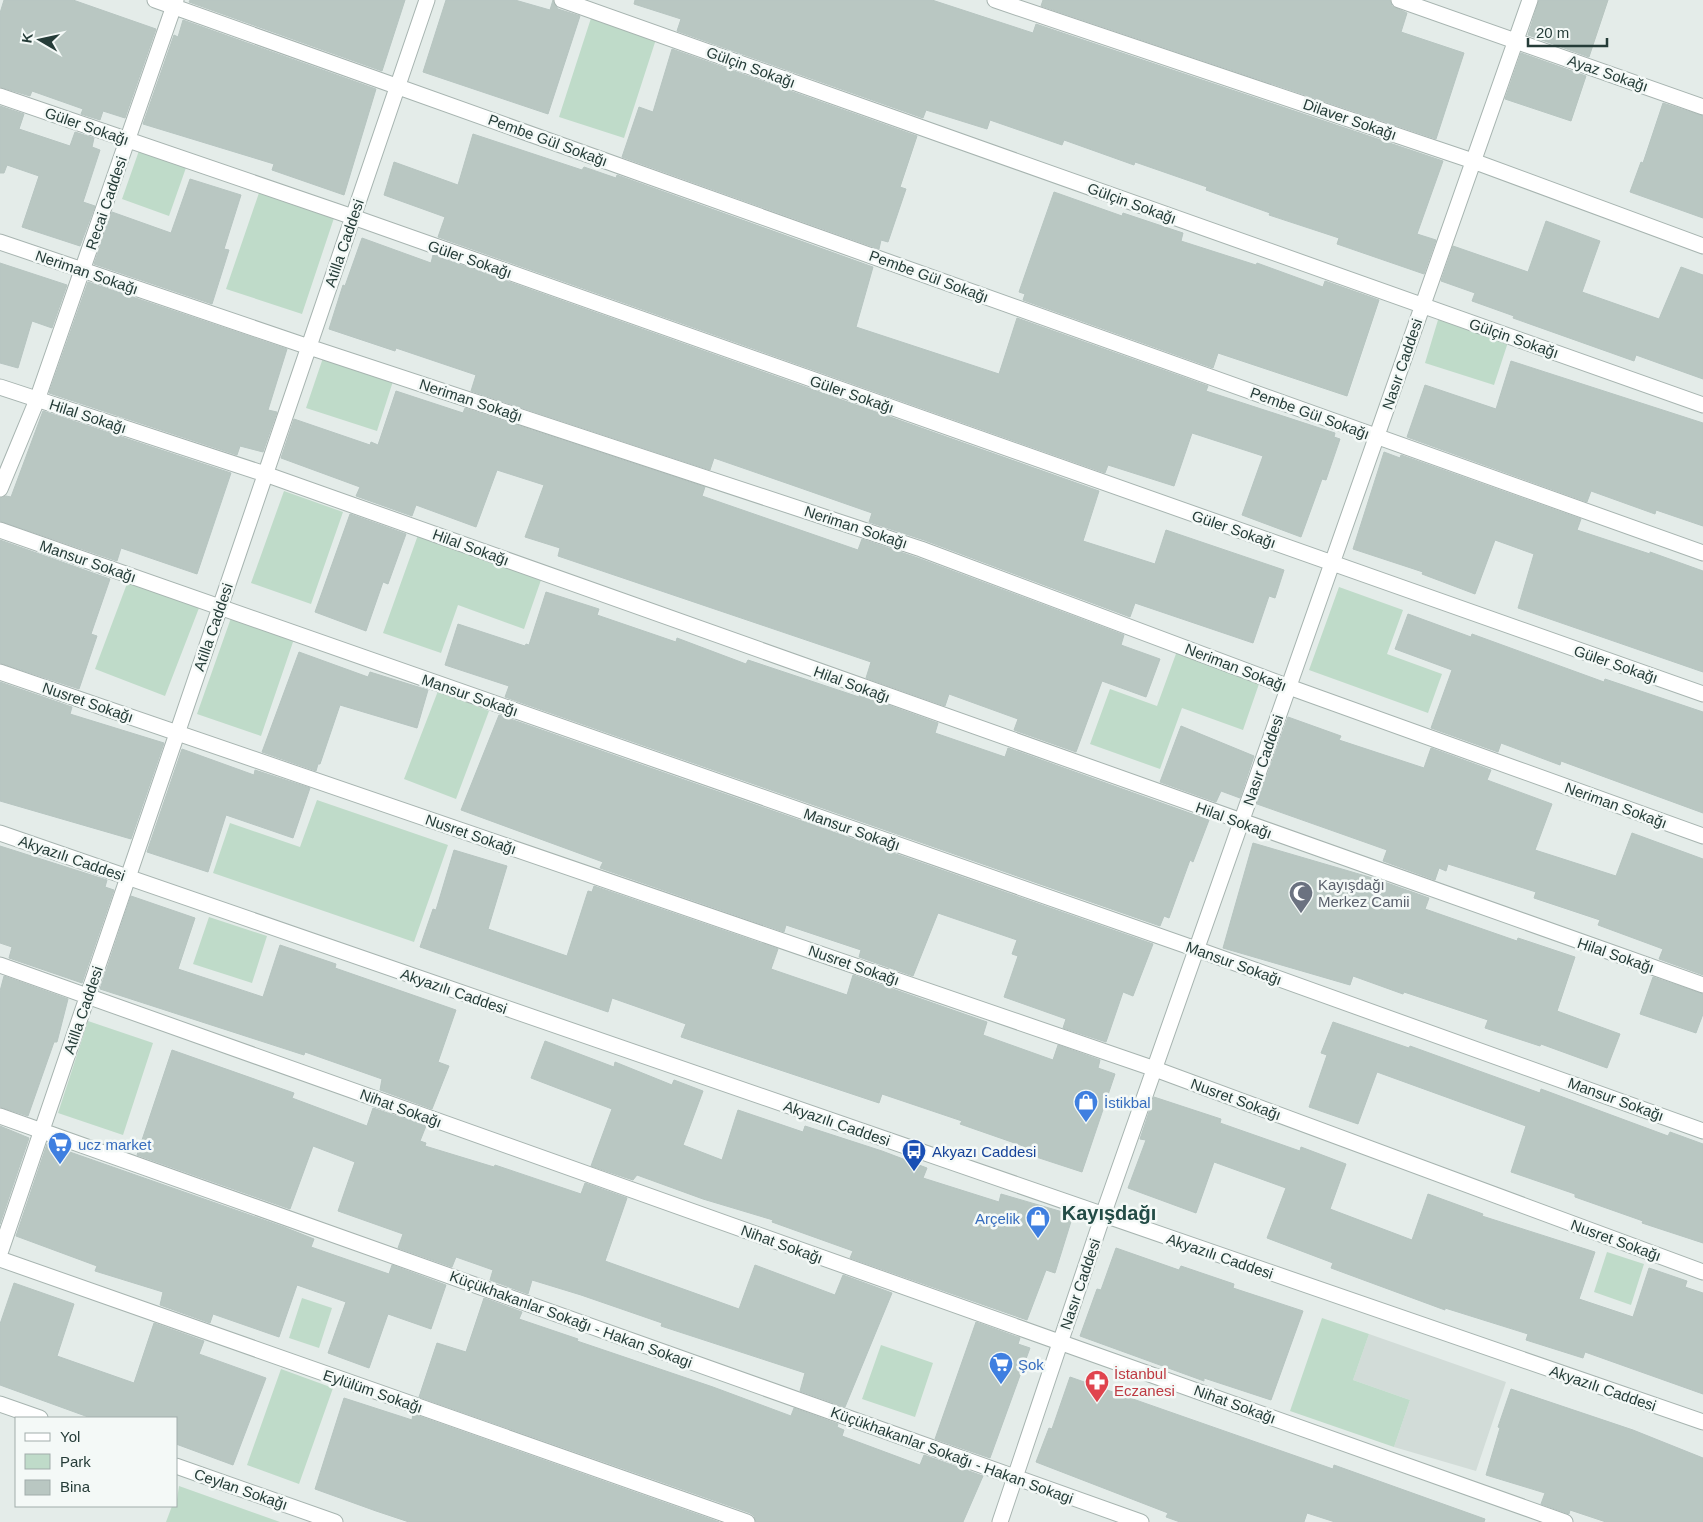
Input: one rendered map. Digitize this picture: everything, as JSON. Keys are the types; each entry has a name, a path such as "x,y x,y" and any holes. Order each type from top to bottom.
{"street":[{"name":"Pembe Gül Sokağı","path":"155,0 175,3 397,86 1703,553"},
{"name":"Atilla Caddesi","path":"0,1253 427,0"},
{"name":"Gülçin Sokağı","path":"562,0 1703,405"},
{"name":"Dilaver Sokağı","path":"995,0 1473,161 1703,246"},
{"name":"Ayaz Sokağı","path":"1399,0 1703,107"},
{"name":"Nasır Caddesi","path":"1000,1522 1103,1215 1530,0"},
{"name":"Recai Caddesi","path":"0,489 38,400 175,3"},
{"name":"Güler Sokağı","path":"0,96 353,217 1703,694"},
{"name":"Neriman Sokağı","path":"0,242 309,347 921,549 1289,687 1703,836"},
{"name":"Hilal Sokağı","path":"0,387 265,474 1241,823 1703,985"},
{"name":"Mansur Sokağı","path":"0,530 1196,949 1703,1131"},
{"name":"Nusret Sokağı","path":"0,672 1155,1069 1703,1272"},
{"name":"Akyazılı Caddesi","path":"0,833 1703,1422"},
{"name":"Nihat Sokağı","path":"0,965 1565,1522"},
{"name":"Küçükhakanlar Sokağı - Hakan Sokagi","path":"0,1116 1141,1522"},
{"name":"Eylülüm Sokağı","path":"0,1259 747,1522"},
{"path":"0,1404 37,1417"},
{"name":"Ceylan Sokağı","path":"178,1467 335,1522"}],"shaded area":[{"path":"1369,1334 1506,1382 1476,1471 1394,1447 1410,1400 1353,1380"}],"green space":[{"path":"593,12 658,33 624,138 559,117"},
{"path":"141,145 188,162 169,216 122,199"},
{"path":"261,187 336,212 302,314 226,289"},
{"path":"1441,310 1511,333 1494,385 1425,363"},
{"path":"325,352 395,375 377,431 306,408"},
{"path":"284,491 343,512 311,604 251,583"},
{"path":"418,535 541,580 524,629 458,605 441,653 383,633"},
{"path":"128,581 199,608 165,696 95,669"},
{"path":"1339,587 1403,610 1387,654 1442,674 1428,713 1309,670"},
{"path":"231,618 294,639 261,736 197,714"},
{"path":"1177,651 1260,681 1243,730 1182,708 1160,769 1090,744 1110,689 1157,706"},
{"path":"438,691 489,711 456,799 404,779"},
{"path":"317,800 448,845 414,942 213,873 230,823 300,847"},
{"path":"209,917 267,936 252,983 193,964"},
{"path":"88,1021 153,1043 123,1135 58,1113"},
{"path":"1607,1252 1644,1264 1631,1305 1594,1292"},
{"path":"302,1298 332,1308 319,1348 289,1338"},
{"path":"1322,1318 1369,1334 1353,1380 1410,1400 1394,1447 1290,1411"},
{"path":"881,1345 933,1363 915,1417 862,1399"},
{"path":"281,1369 333,1388 299,1484 247,1465"},
{"path":"179,1486 280,1522 166,1522 172,1507 178,1507"}],"building":[{"path":"4,0 73,0 156,29 125,118 103,111 100,120 81,114 83,109 32,91 30,96 0,87 0,13"},
{"path":"190,0 405,0 382,71 189,2"},
{"path":"446,0 515,0 550,10 553,0 558,9 580,16 548,114 423,72"},
{"path":"635,0 932,0 1033,33 1036,24 1443,161 1417,234 1436,240 1424,274 1337,244 1339,238 1269,215 1270,213 1206,190 1207,187 1135,162 1134,165 1064,140 1062,145 990,120 987,129 926,110 923,118 677,31 681,19 634,4"},
{"path":"1043,0 1390,0 1392,6 1407,13 1401,32 1464,53 1436,139 1041,6"},
{"path":"1539,0 1608,0 1589,57 1528,35"},
{"path":"183,20 376,89 344,195 272,170 274,164 143,124 174,35 178,37"},
{"path":"672,49 917,136 900,187 906,189 888,242 881,240 879,249 622,157 639,107 653,112"},
{"path":"1521,53 1586,76 1571,121 1505,99"},
{"path":"1663,103 1703,116 1703,218 1630,192 1641,162 1643,163"},
{"path":"0,106 24,114 19,129 70,146 75,132 94,138 92,147 100,150 83,202 95,206 80,246 22,227 39,176 7,165 4,173 0,173"},
{"path":"473,134 582,170 584,167 616,178 617,175 873,267 856,327 999,374 1017,318 1208,386 1206,391 1335,433 1334,437 1340,439 1326,480 1322,479 1301,537 1242,515 1263,456 1192,433 1174,486 1108,465 1105,473 438,237 445,217 384,195 394,162 458,185"},
{"path":"190,179 241,195 224,249 229,250 212,304 94,264 112,212 171,233"},
{"path":"1054,192 1122,216 1123,213 1183,233 1181,241 1256,265 1257,263 1323,287 1325,281 1379,300 1347,396 1218,353 1213,368 1023,300 1025,294 1019,292"},
{"path":"1546,221 1600,241 1582,292 1659,319 1681,267 1703,275 1703,379 1636,355 1634,361 1513,318 1514,316 1472,301 1475,293 1441,281 1453,246 1528,272"},
{"path":"362,238 431,263 433,255 1099,491 1083,541 1155,564 1166,530 1284,570 1275,598 1269,596 1253,643 1135,603 1130,617 924,540 869,522 872,513 714,458 710,470 471,391 476,375 396,348 395,351 329,329 343,285 345,286"},
{"path":"0,263 67,285 52,328 32,321 18,368 0,363"},
{"path":"88,282 287,349 268,410 277,412 263,452 240,446 237,455 49,393"},
{"path":"1511,361 1703,423 1703,526 1656,510 1655,514 1591,491 1587,502 1407,437 1425,385 1496,409"},
{"path":"396,391 463,413 465,408 705,487 702,496 858,550 862,539 1124,635 1121,645 1160,659 1146,697 1102,681 1076,752 1014,730 1018,719 949,694 945,706 866,678 871,662 558,556 560,548 525,537 544,485 497,470 476,527 416,505 412,516 356,496 360,487 281,458 294,419 370,445 371,442 378,445"},
{"path":"43,411 231,473 197,574 121,548 117,561 0,521 0,498 11,497"},
{"path":"1384,452 1400,458 1401,455 1581,519 1577,530 1650,554 1650,552 1703,571 1703,672 1518,608 1534,554 1495,540 1475,594 1422,574 1423,572 1353,549"},
{"path":"350,514 406,534 388,584 383,582 366,631 315,612"},
{"path":"0,540 110,579 91,634 97,636 79,689 0,663"},
{"path":"546,592 599,609 597,615 676,642 677,638 746,664 748,660 859,697 860,695 938,723 935,733 1005,757 1008,748 1209,820 1193,862 1190,860 1169,918 1164,916 1160,926 505,697 509,686 445,665 458,624 525,646 526,644 529,645"},
{"path":"1408,614 1471,637 1472,634 1604,682 1605,679 1703,712 1703,813 1561,761 1560,765 1501,743 1498,752 1431,728 1452,670 1395,649"},
{"path":"299,652 368,677 370,672 428,690 417,728 340,705 316,771 262,752"},
{"path":"0,682 72,707 70,714 164,743 131,839 0,801"},
{"path":"499,715 1153,944 1133,996 1123,992 1106,1042 1063,1028 1066,1019 1004,997 1018,956 1012,954 1017,940 938,913 913,976 859,957 861,950 786,925 784,932 600,868 603,862 461,810"},
{"path":"1288,717 1341,736 1339,740 1424,768 1431,748 1491,770 1487,780 1552,804 1535,850 1616,876 1632,833 1703,859 1703,975 1659,959 1663,949 1598,925 1600,920 1534,898 1536,892 1448,864 1446,871 1439,868 1435,880 1383,861 1387,850 1257,804"},
{"path":"1181,726 1254,756 1240,798 1221,791 1216,802 1160,782"},
{"path":"182,749 254,775 255,770 310,788 293,838 226,815 208,872 147,852"},
{"path":"1253,843 1376,879 1429,898 1425,909 1517,941 1518,938 1575,957 1557,1011 1620,1034 1607,1068 1541,1044 1540,1046 1485,1028 1488,1020 1404,992 1403,994 1353,976 1350,985 1223,948"},
{"path":"0,846 107,880 105,887 114,890 82,983 9,958 12,947 0,943"},
{"path":"454,850 507,866 488,929 567,956 588,891 592,892 594,886 778,949 771,969 847,995 853,975 987,1022 983,1035 1053,1060 1058,1045 1100,1060 1098,1068 1115,1074 1082,1172 1024,1153 1026,1147 960,1124 962,1121 882,1094 879,1103 681,1037 686,1024 612,998 608,1012 420,947 433,909 436,910"},
{"path":"131,896 195,918 178,969 263,997 280,945 336,964 335,968 456,1010 438,1062 449,1066 432,1109 380,1090 382,1079 305,1052 304,1055 100,989"},
{"path":"4,976 68,999 57,1042 54,1042 28,1116 0,1107 0,991"},
{"path":"1653,977 1703,994 1703,1014 1696,1033 1640,1014"},
{"path":"1333,1022 1409,1048 1410,1046 1540,1093 1541,1089 1668,1136 1670,1132 1703,1144 1703,1243 1642,1223 1643,1221 1575,1197 1575,1194 1511,1172 1526,1126 1377,1072 1358,1124 1309,1107 1327,1055 1321,1053"},
{"path":"545,1041 614,1067 615,1062 672,1085 674,1080 703,1091 683,1145 722,1160 738,1110 803,1132 805,1126 882,1151 927,1168 923,1178 999,1202 1001,1194 1073,1215 1055,1273 1046,1270 1027,1320 850,1258 853,1251 772,1222 773,1220 703,1199 637,1175 633,1180 591,1166 612,1109 531,1078"},
{"path":"172,1050 294,1093 292,1098 367,1126 373,1108 426,1126 420,1141 426,1143 425,1146 494,1167 495,1165 581,1194 585,1183 627,1198 605,1261 739,1309 755,1265 835,1295 843,1275 892,1293 845,1407 800,1391 805,1373 661,1326 662,1323 581,1295 532,1280 528,1294 490,1280 493,1270 456,1257 452,1267 398,1248 403,1234 338,1211 355,1162 313,1146 290,1209 137,1155"},
{"path":"1154,1097 1221,1119 1220,1123 1300,1151 1301,1147 1346,1164 1330,1209 1412,1240 1428,1194 1483,1214 1482,1216 1595,1252 1579,1299 1633,1317 1649,1268 1687,1281 1685,1287 1703,1293 1703,1394 1585,1352 1583,1358 1526,1340 1528,1334 1445,1308 1445,1310 1331,1268 1333,1263 1267,1238 1286,1188 1214,1162 1196,1213 1128,1188 1146,1140 1140,1139"},
{"path":"0,1126 29,1138 0,1224"},
{"path":"47,1144 284,1227 314,1239 311,1247 389,1274 392,1265 446,1285 431,1329 388,1314 369,1368 328,1353 346,1302 297,1285 279,1337 213,1314 210,1323 160,1305 163,1292 95,1271 97,1266 16,1236"},
{"path":"1116,1248 1179,1270 1181,1266 1234,1284 1233,1288 1303,1311 1271,1400 1204,1378 1204,1381 1080,1336 1097,1289 1101,1290"},
{"path":"14,1283 74,1304 57,1356 134,1383 154,1323 204,1341 199,1354 266,1378 233,1465 178,1445 178,1417 88,1417 0,1385 0,1324"},
{"path":"484,1298 522,1312 519,1319 578,1339 577,1341 713,1387 791,1416 794,1408 838,1424 837,1427 844,1430 842,1436 920,1465 924,1455 983,1476 963,1522 756,1522 754,1516 750,1513 419,1397 437,1343 466,1352"},
{"path":"976,1322 1020,1338 1018,1344 1030,1348 990,1458 935,1439"},
{"path":"1070,1377 1333,1469 1334,1465 1485,1519 1484,1522 1335,1522 1307,1513 1304,1522 1180,1522 1166,1517 1168,1513 1036,1462 1049,1428 1052,1429"},
{"path":"1511,1389 1633,1430 1703,1458 1703,1522 1606,1522 1570,1510 1569,1514 1541,1504 1545,1493 1486,1475 1500,1428 1498,1427"},
{"path":"344,1398 412,1420 413,1414 719,1522 409,1522 315,1489"}],"place":[{"name":"Kayışdağı Merkez Camii","path":"1301,914"},
{"name":"İstikbal","path":"1086,1123"},
{"name":"ucz market","path":"60,1165"},
{"name":"Akyazı Caddesi","path":"914,1172"},
{"name":"Arçelik","path":"1038,1239"},
{"name":"Şok","path":"1001,1385"},
{"name":"İstanbul Eczanesi","path":"1097,1403"}],"district":[{"name":"Kayışdağı","path":"1109,1213"}]}
